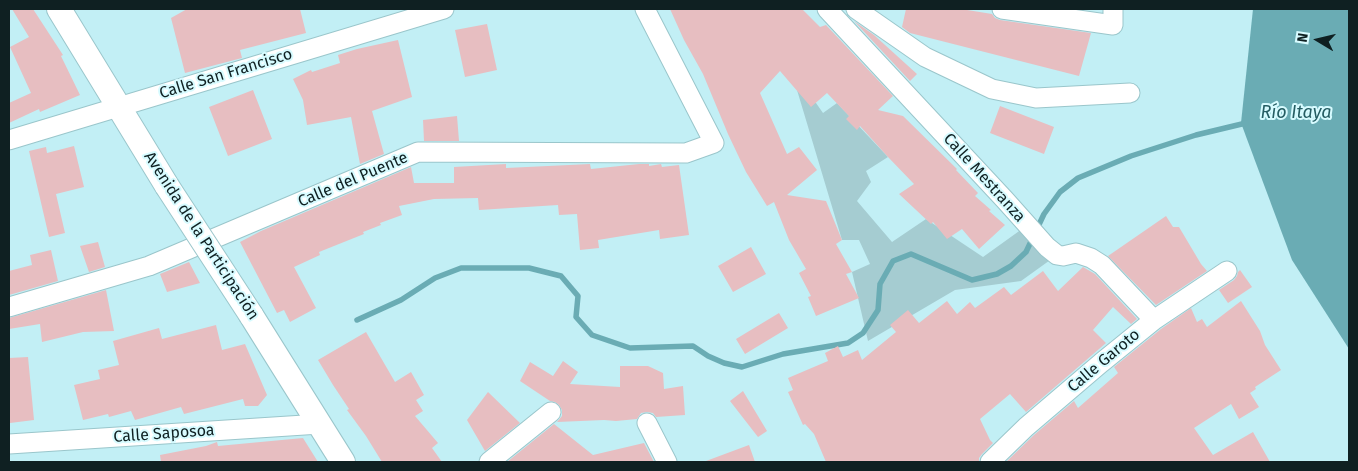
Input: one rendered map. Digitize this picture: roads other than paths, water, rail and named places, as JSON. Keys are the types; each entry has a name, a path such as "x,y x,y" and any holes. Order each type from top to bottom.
{"main road":[{"name":"Avenida de la Participación","path":"59,9 167,186 343,462"}],"street":[{"name":"Calle San Francisco","path":"9,140 444,9"},
{"name":"Calle del Puente","path":"9,307 149,266 418,152 686,154 714,143 645,9"},
{"name":"Calle Mestranza","path":"827,9 1006,200 1047,247 1057,255 1063,256 1076,253 1091,258 1102,265 1154,320"},
{"path":"856,9 925,57 992,89 1036,98 1130,93"},
{"path":"1002,9 1113,17"},
{"name":"Calle Garoto","path":"990,462 1026,427 1100,363 1154,320 1227,271"},
{"path":"489,462 551,412"},
{"path":"647,423 667,462"},
{"name":"Calle Saposoa","path":"9,444 320,424"}],"water":[{"name":"Río Itaya","path":"1253,9 1349,9 1349,349 1292,260 1241,123"}],"waterway":[{"path":"357,320 401,300 435,278 461,268 529,268 561,276 578,296 576,317 592,335 630,348 693,346 708,356 724,363 742,367 783,354 848,343 863,333 878,310 880,284 893,261 911,254 972,280 997,274 1011,266 1026,252 1044,214 1060,192 1078,178 1131,156 1196,135 1246,123"}]}
